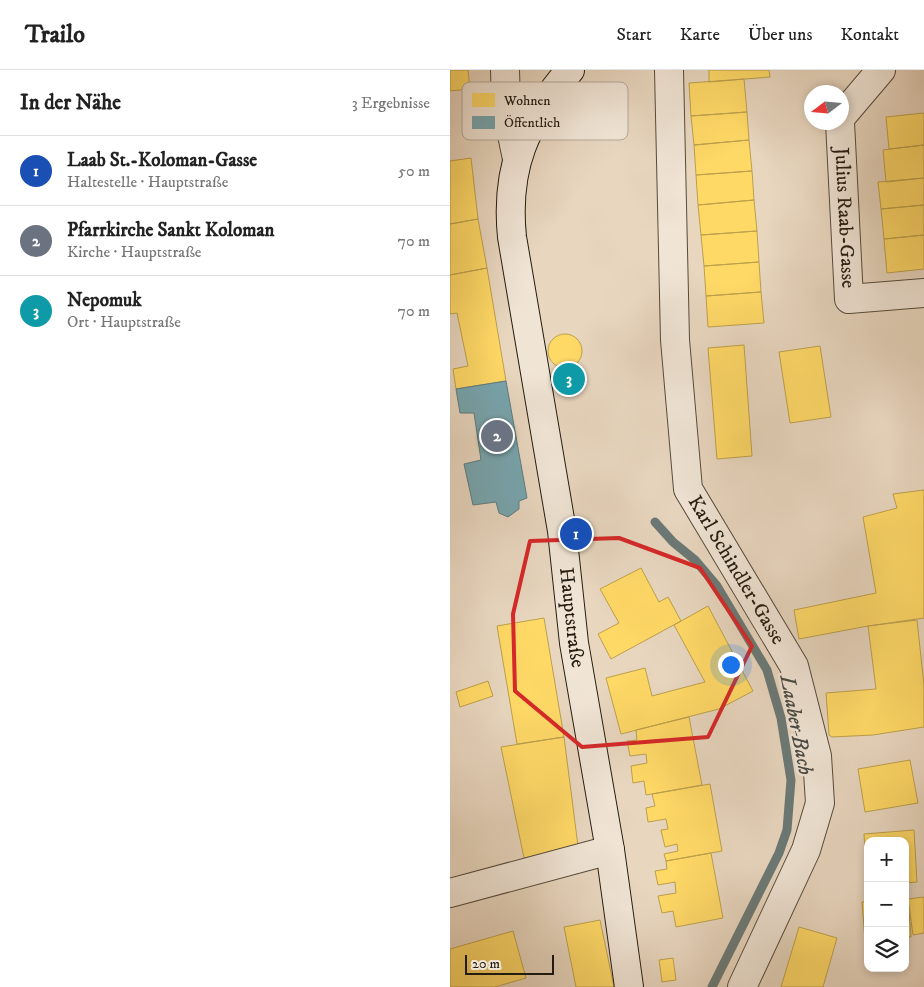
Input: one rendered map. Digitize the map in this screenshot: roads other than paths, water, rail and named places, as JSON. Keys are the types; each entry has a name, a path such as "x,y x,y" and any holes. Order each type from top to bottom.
{"street":[{"name":"Karl Schindler-Gasse","path":"669,70 675,340 688,489 794,666 817,756 820,803 806,850 742,987"},
{"path":"849,108 881,70"},
{"name":"Julius Raab-Gasse","path":"840,130 850,299 924,294"},
{"name":"Hauptstraße","path":"513,140 517,159"},
{"name":"Hauptstraße","path":"525,140 517,159 509,206 512,238 562,531 574,643 610,850 629,987"},
{"path":"450,893 610,850"}],"waterway":[{"name":"Laaber Bach","path":"655,522 673,542 695,560 717,586 767,670 781,718 791,780 787,830 779,853 712,987"}],"place":[{"name":"Nepomuk","path":"569,379"},
{"name":"Pfarrkirche Sankt Koloman","path":"497,436"},
{"name":"Laab St.-Koloman-Gasse","path":"576,534"}]}
